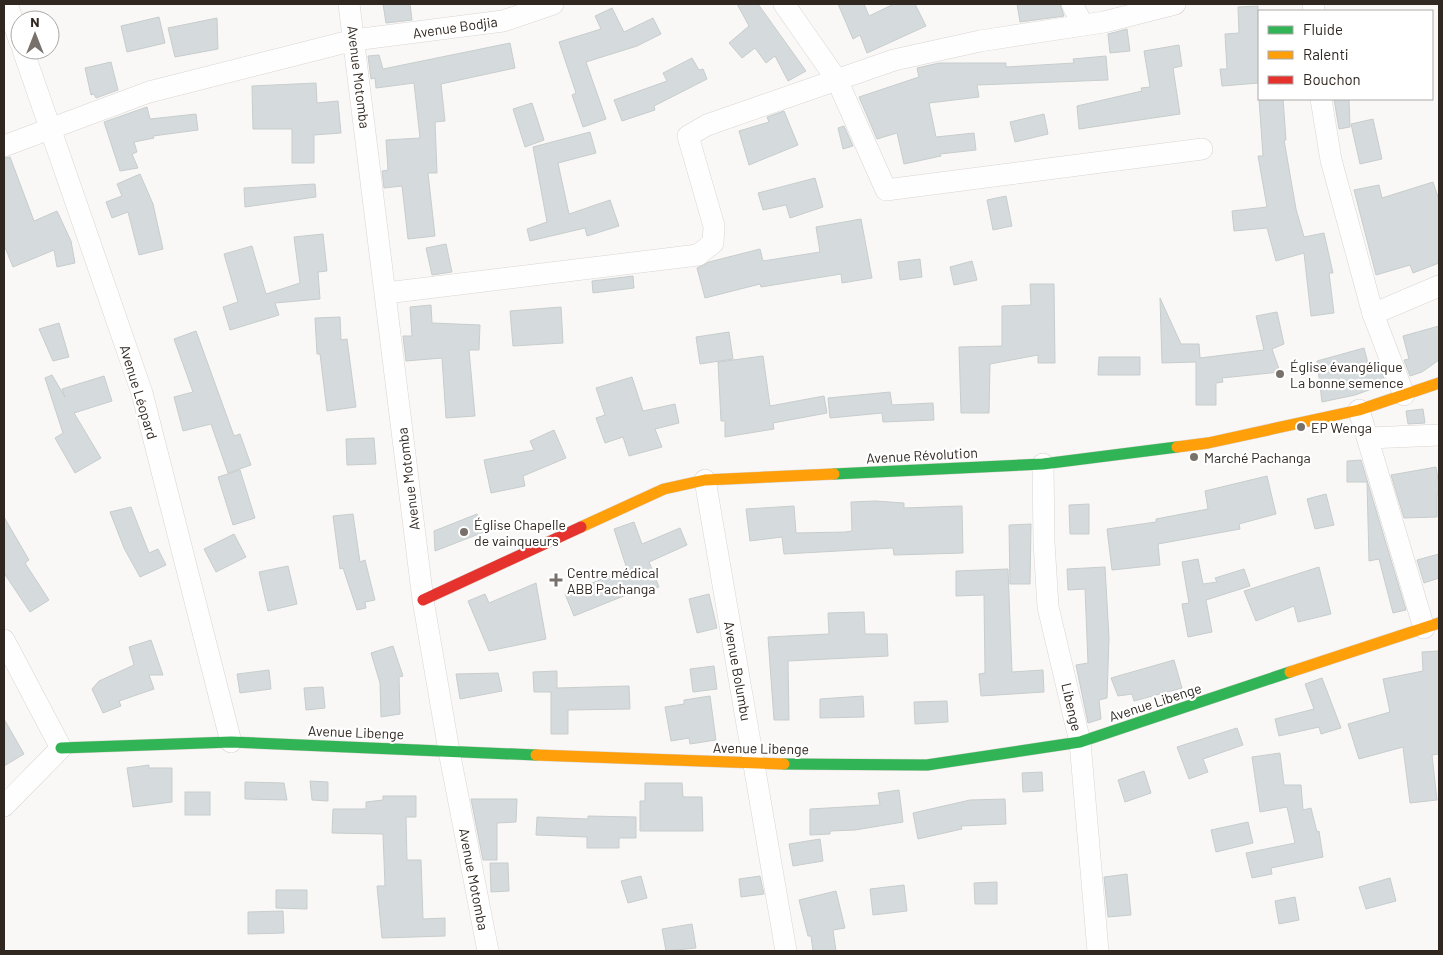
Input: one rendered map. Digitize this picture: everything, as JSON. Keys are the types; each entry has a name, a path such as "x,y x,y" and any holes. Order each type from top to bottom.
{"street":[{"name":"Avenue Motomba","path":"349,4 423,600 449,751 488,951"},
{"name":"Avenue Bodjia","path":"4,146 149,92 354,40 502,21 553,4"},
{"path":"784,4 837,80 886,190 1202,149"},
{"path":"1072,4 1083,25"},
{"path":"386,292 698,255 713,243 714,226 688,136 728,116 903,58 980,41 1104,22 1174,4"},
{"name":"Avenue Léopard","path":"26,60 142,394 231,742"},
{"path":"1320,100 1331,160 1373,314 1404,395"},
{"path":"1373,314 1439,286"},
{"name":"Avenue Révolution","path":"423,600 664,489 706,480 1044,464 1208,443 1359,410 1439,383"},
{"path":"1359,410 1432,625"},
{"path":"1369,438 1439,435"},
{"name":"Libenge","path":"1044,464 1044,542 1048,607 1080,742 1098,951"},
{"name":"Avenue Bolumbu","path":"706,480 786,951"},
{"name":"Avenue Libenge","path":"61,748 231,742 754,764 927,765 1080,742 1432,625"},
{"path":"4,640 61,748 4,806"}],"building":[{"path":"383,4 410,4 412,20 386,23"},
{"path":"737,4 758,4 806,71 788,81 775,56 766,63 755,48 742,58 729,43 749,26"},
{"path":"838,4 864,4 869,16 894,4 915,4 926,26 867,53 860,35 853,39"},
{"path":"1017,4 1060,4 1064,16 1020,22"},
{"path":"1258,6 1258,83 1222,86 1220,69 1227,69 1225,34 1239,33 1238,7"},
{"path":"612,8 624,32 653,18 661,34 637,46 586,62 606,119 583,127 572,95 576,93 559,42 601,29 595,16"},
{"path":"159,17 165,43 127,52 121,26"},
{"path":"217,18 218,49 175,57 168,28"},
{"path":"1127,29 1130,51 1110,53 1108,34"},
{"path":"510,43 515,68 441,84 445,121 435,122 437,173 428,173 435,236 408,239 402,186 384,188 382,171 388,170 386,140 420,138 414,83 376,88 375,78 371,79 368,56 379,55 383,69"},
{"path":"1179,45 1182,66 1173,68 1180,114 1079,129 1077,106 1142,91 1141,88 1150,87 1144,51"},
{"path":"1106,56 1108,80 977,85 979,97 929,103 936,137 974,133 976,150 940,154 941,156 904,164 897,133 877,139 859,97 919,77 917,68 939,63 1006,63 1006,67 1074,63 1073,59"},
{"path":"692,58 699,70 703,69 707,79 654,106 655,110 622,121 614,100 667,81 663,73"},
{"path":"111,62 118,90 96,98 94,94 91,95 85,68"},
{"path":"316,83 317,103 338,101 341,133 314,135 314,163 292,163 292,129 253,129 252,86"},
{"path":"1259,100 1283,100 1286,140 1284,140 1296,209 1304,237 1324,233 1333,273 1329,273 1334,313 1311,316 1304,253 1276,261 1267,228 1234,231 1232,211 1267,207 1258,156 1263,156"},
{"path":"1334,100 1349,100 1350,127 1339,129"},
{"path":"532,103 544,140 525,147 513,109"},
{"path":"147,107 150,119 196,114 198,130 153,136 154,138 134,142 137,152 132,154 138,168 120,171 104,122"},
{"path":"784,111 798,145 749,165 739,131 769,122 767,117"},
{"path":"1044,114 1048,134 1015,142 1010,122"},
{"path":"1373,119 1382,159 1360,164 1351,124"},
{"path":"844,126 853,146 843,149 838,128"},
{"path":"590,132 596,153 558,163 569,214 610,200 619,226 587,236 585,228 530,241 527,229 547,222 533,147"},
{"path":"10,157 34,221 57,211 71,241 75,263 57,267 54,250 13,267 4,245 4,158"},
{"path":"140,174 153,204 163,249 139,255 128,212 112,218 106,202 122,196 117,184"},
{"path":"815,178 823,207 790,218 786,205 763,210 758,193"},
{"path":"1433,182 1439,200 1439,263 1413,273 1410,265 1376,275 1354,190 1379,185 1382,198"},
{"path":"315,184 316,197 245,207 244,188"},
{"path":"1006,196 1012,226 993,230 987,200"},
{"path":"861,219 872,278 842,283 841,274 761,287 760,284 705,298 697,268 709,262 760,249 763,261 820,252 816,227"},
{"path":"323,234 327,271 318,272 320,299 275,303 279,315 230,330 223,307 238,302 224,254 252,246 266,294 300,283 294,237"},
{"path":"446,244 452,272 432,275 426,248"},
{"path":"920,259 922,277 900,280 898,262"},
{"path":"972,261 977,280 954,285 950,267"},
{"path":"633,276 634,288 593,293 592,281"},
{"path":"1030,284 1054,284 1055,363 1038,363 1038,355 990,364 989,413 961,413 959,347 1002,346 1002,306 1031,305"},
{"path":"1160,298 1181,344 1199,344 1200,358 1264,350 1256,316 1277,312 1284,344 1272,349 1280,372 1222,378 1223,382 1216,383 1216,405 1196,405 1196,362 1162,363"},
{"path":"431,305 432,323 480,325 479,350 469,350 475,416 446,418 442,358 406,361 403,336 412,336 410,307"},
{"path":"561,307 563,343 513,346 510,311"},
{"path":"340,317 341,340 347,339 356,407 327,411 320,354 317,354 315,318"},
{"path":"59,323 69,357 53,361 39,329"},
{"path":"1439,326 1439,360 1422,372 1410,376 1404,360 1409,359 1403,336"},
{"path":"196,331 234,436 240,434 251,465 228,473 211,424 183,431 174,397 193,392 174,339"},
{"path":"729,332 733,359 700,364 696,337"},
{"path":"1364,348 1370,371 1380,368 1386,384 1355,395 1322,402 1317,361"},
{"path":"763,356 770,406 824,396 827,413 773,423 774,429 725,437 725,421 721,421 718,362"},
{"path":"1099,357 1140,357 1140,375 1098,375"},
{"path":"52,375 65,397 62,389 104,376 112,401 74,413 101,458 75,473 55,438 63,433 45,378"},
{"path":"632,377 643,411 675,404 679,423 655,429 662,447 629,456 623,437 605,443 596,418 605,415 596,388"},
{"path":"890,392 892,405 933,403 934,420 883,422 882,413 830,418 828,398"},
{"path":"1423,409 1425,423 1408,424 1406,411"},
{"path":"554,430 566,458 523,476 525,486 491,493 484,460 534,450 530,441"},
{"path":"374,438 376,464 347,465 346,439"},
{"path":"1361,460 1406,610 1393,613 1379,559 1369,561 1367,482 1347,482 1347,461"},
{"path":"1436,467 1439,485 1437,517 1404,518 1391,475"},
{"path":"240,470 255,518 233,525 218,477"},
{"path":"1267,476 1276,514 1239,524 1240,529 1158,544 1160,565 1112,570 1107,529 1156,522 1156,519 1208,509 1205,491"},
{"path":"1326,494 1334,525 1315,529 1307,499"},
{"path":"851,502 904,503 904,508 962,506 963,553 894,555 893,548 784,554 782,537 750,541 746,509 794,506 796,533 845,532 852,531"},
{"path":"1089,504 1089,534 1070,534 1069,505"},
{"path":"131,507 149,553 158,549 166,565 140,577 124,548 110,512"},
{"path":"353,514 360,562 365,560 375,600 365,602 366,608 357,610 343,568 340,569 333,516"},
{"path":"477,514 484,532 435,551 434,531"},
{"path":"4,517 29,560 25,563 49,600 30,612 4,573"},
{"path":"634,522 642,544 680,528 687,545 649,562 659,587 638,594 636,591 574,616 565,594 627,569 614,529"},
{"path":"1031,524 1030,584 1010,584 1009,525"},
{"path":"234,534 246,557 216,572 204,549"},
{"path":"1439,554 1439,578 1424,583 1417,560"},
{"path":"1198,559 1203,584 1217,582 1215,578 1244,569 1250,586 1206,600 1212,632 1188,637 1182,604 1189,603 1182,562"},
{"path":"288,566 297,604 268,611 259,572"},
{"path":"1105,567 1109,638 1107,698 1099,700 1101,719 1088,723 1076,665 1088,663 1085,589 1068,590 1067,569"},
{"path":"1319,567 1331,614 1298,622 1294,606 1256,621 1244,591"},
{"path":"1008,569 1012,672 1043,670 1044,692 981,696 979,674 985,673 984,595 956,596 956,571"},
{"path":"536,583 546,639 489,651 468,601 485,594 489,603"},
{"path":"709,594 717,628 697,633 689,599"},
{"path":"864,612 865,634 887,634 888,656 788,661 789,720 774,720 768,637 829,634 828,613"},
{"path":"151,640 163,675 149,675 154,689 119,701 121,706 103,713 92,689 99,681 134,665 129,647"},
{"path":"393,646 403,676 399,677 400,714 381,717 380,683 371,653"},
{"path":"1439,651 1439,754 1432,755 1437,800 1410,803 1403,747 1359,759 1348,724 1390,712 1383,679 1423,671 1422,652"},
{"path":"1174,660 1182,688 1134,701 1132,694 1118,696 1111,678"},
{"path":"714,666 717,689 693,692 690,669"},
{"path":"269,670 271,689 240,693 237,674"},
{"path":"557,671 557,688 629,686 630,709 568,710 568,734 551,734 551,692 534,692 533,672"},
{"path":"498,673 502,691 460,699 456,674"},
{"path":"1322,678 1341,728 1321,734 1319,727 1279,736 1275,719 1314,709 1305,684"},
{"path":"323,687 325,708 306,710 304,688"},
{"path":"710,696 716,740 690,744 689,738 671,741 665,707 684,704 684,700"},
{"path":"863,696 864,717 820,718 820,699"},
{"path":"947,701 948,722 915,724 914,702"},
{"path":"4,719 24,754 4,766"},
{"path":"1237,728 1243,745 1203,759 1208,772 1189,779 1177,747"},
{"path":"1280,753 1284,785 1301,785 1303,810 1311,808 1317,832 1319,831 1323,857 1271,868 1272,874 1252,878 1246,853 1295,843 1287,807 1260,812 1252,757"},
{"path":"149,765 149,768 172,768 172,802 133,807 127,768"},
{"path":"1144,771 1151,793 1125,802 1118,780"},
{"path":"1042,772 1043,791 1023,792 1022,773"},
{"path":"310,781 328,782 328,801 312,800"},
{"path":"245,782 284,783 287,800 245,799"},
{"path":"645,783 682,783 683,797 702,797 703,831 640,831 640,801 645,801"},
{"path":"899,790 903,822 855,830 830,831 830,834 810,835 810,809 880,805 878,793"},
{"path":"185,792 210,792 210,815 185,815"},
{"path":"383,796 416,796 416,817 406,817 407,860 421,860 423,919 445,918 445,936 382,938 377,886 385,886 383,834 332,833 333,809 366,809 366,802 383,800"},
{"path":"471,799 517,799 516,822 497,823 497,860 483,860"},
{"path":"1005,799 1006,824 961,826 962,829 918,839 913,813 970,800"},
{"path":"588,816 636,817 636,838 619,838 619,848 587,848 587,837 536,835 537,817 588,819"},
{"path":"1248,822 1253,843 1216,852 1211,830"},
{"path":"820,839 823,861 793,866 789,844"},
{"path":"490,863 508,863 509,891 491,892"},
{"path":"1127,874 1131,915 1108,917 1104,877"},
{"path":"641,876 647,898 628,903 621,881"},
{"path":"760,876 764,894 741,897 739,879"},
{"path":"1390,878 1396,901 1366,909 1359,887"},
{"path":"997,882 997,904 975,904 974,883"},
{"path":"904,885 907,911 873,915 870,889"},
{"path":"276,890 307,890 307,909 276,908"},
{"path":"836,891 845,928 833,930 836,951 813,951 811,936 808,936 799,900"},
{"path":"1295,897 1299,920 1279,924 1275,901"},
{"path":"283,911 284,933 248,934 248,912"},
{"path":"692,924 696,948 666,951 662,929"}],"traffic: fast":[{"path":"834,474 1043,464 1177,447"},
{"path":"784,764 927,765 1080,742 1290,672"},
{"path":"61,748 231,742 536,755"}],"traffic: slow":[{"path":"1177,447 1208,443 1359,410 1439,383"},
{"path":"581,527 664,489 705,480 834,474"},
{"path":"1290,672 1439,623"},
{"path":"536,755 784,764"}],"traffic: jam":[{"path":"423,600 581,527"}],"place":[{"name":"Église évangélique La bonne semence","path":"1280,374"},
{"name":"EP Wenga","path":"1301,427"},
{"name":"Marché Pachanga","path":"1194,457"},
{"name":"Église Chapelle de vainqueurs","path":"464,532"},
{"name":"Centre médical ABB Pachanga","path":"556,580"}]}
